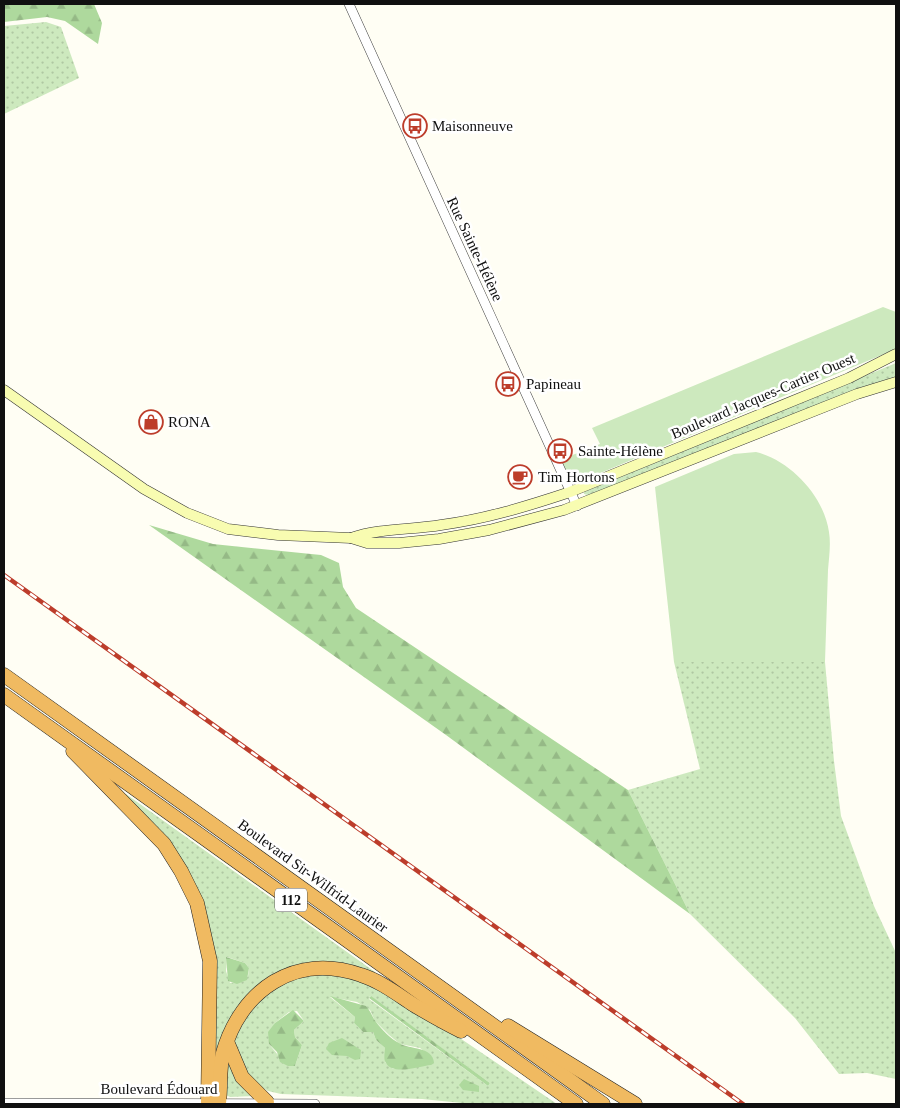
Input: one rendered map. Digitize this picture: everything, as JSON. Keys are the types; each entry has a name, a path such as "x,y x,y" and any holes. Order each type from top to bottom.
{"highway":[{"name":"Boulevard Sir-Wilfrid-Laurier","path":"4,675 603,1104"},
{"name":"112","path":"4,695 576,1104"},
{"path":"54,730 103,784 154,832 177,864 194,897 203,923 210,961 214,1103"},
{"path":"214,1103 223,1057 233,1026 241,1011 257,994 271,984 304,970 340,969 373,980 528,1070"},
{"path":"440,987 556,1054 635,1104"},
{"path":"228,1044 239,1072 267,1102"}],"main road":[{"name":"Boulevard Jacques-Cartier Ouest","path":"351,538 366,533 441,525 494,515 570,492 849,378 896,354"},
{"name":"Boulevard Jacques-Cartier Ouest","path":"4,390 144,489 187,513 228,529 278,535 351,538 366,543 439,539 525,522 577,506 857,394 896,382"}],"street":[{"name":"Rue Sainte-Hélène","path":"349,4 577,506"},
{"name":"Boulevard Édouard","path":"4,1103 267,1102 315,1104"}],"green space":[{"path":"4,4 94,4 102,23 98,44 65,21 47,17 4,22"},
{"path":"46,22 61,27 79,78 4,114 4,26"},
{"path":"883,307 896,312 896,349 579,482 569,479 560,460 600,444 592,428"},
{"path":"896,363 896,378 588,495 584,494 584,492"},
{"path":"756,452 769,456 793,471 813,493 826,519 830,546 825,662 674,662 655,487 734,454"},
{"path":"149,525 213,544 321,555 339,563 343,587 356,608 628,790 690,914 446,735"},
{"path":"674,662 825,662 841,816 874,906 896,953 896,1079 867,1073 839,1074 795,1018 690,914 628,790 700,769"},
{"path":"126,794 375,972 372,976 357,970 279,975 214,1057 201,906 124,798","holes":["227,957 245,963 249,968 248,976 244,981 230,983 226,971"]},
{"path":"226,957 245,963 249,968 247,980 237,984 228,981"},
{"path":"335,974 362,980 445,1028 557,1104 472,1104 422,1099 281,1094 268,1091 249,1079 234,1045 239,1023 271,989 300,976","holes":["370,996 490,1083 488,1086 369,999","330,997 357,1002 370,1010 375,1021 400,1044 420,1048 432,1057 412,1068 393,1069 385,1062 385,1048 376,1040 373,1032 363,1032 354,1023 355,1017","297,1011 304,1021 294,1030 295,1037 302,1045 295,1066 278,1055 269,1044 275,1023 289,1012"]},
{"path":"330,996 366,1006 376,1022 390,1037 404,1045 425,1051 433,1058 434,1063 400,1070 389,1067 385,1060 385,1048 376,1040 373,1032 363,1032 354,1023 355,1017"},
{"path":"371,996 490,1083 488,1086 369,998"},
{"path":"293,1010 304,1021 294,1030 295,1037 302,1045 295,1066 288,1066 280,1062 277,1052 269,1044 268,1032 275,1023"},
{"path":"342,1038 361,1050 360,1059 355,1060 347,1056 332,1055 326,1049 329,1043"},
{"path":"228,1055 254,1096 230,1097 226,1095"},
{"path":"464,1079 479,1086 479,1092 463,1090 459,1085"}],"railway":[{"path":"4,575 743,1104"}],"place":[{"name":"Maisonneuve","path":"415,126"},
{"name":"Papineau","path":"508,384"},
{"name":"RONA","path":"151,422"},
{"name":"Sainte-Hélène","path":"560,451"},
{"name":"Tim Hortons","path":"520,477"}]}
